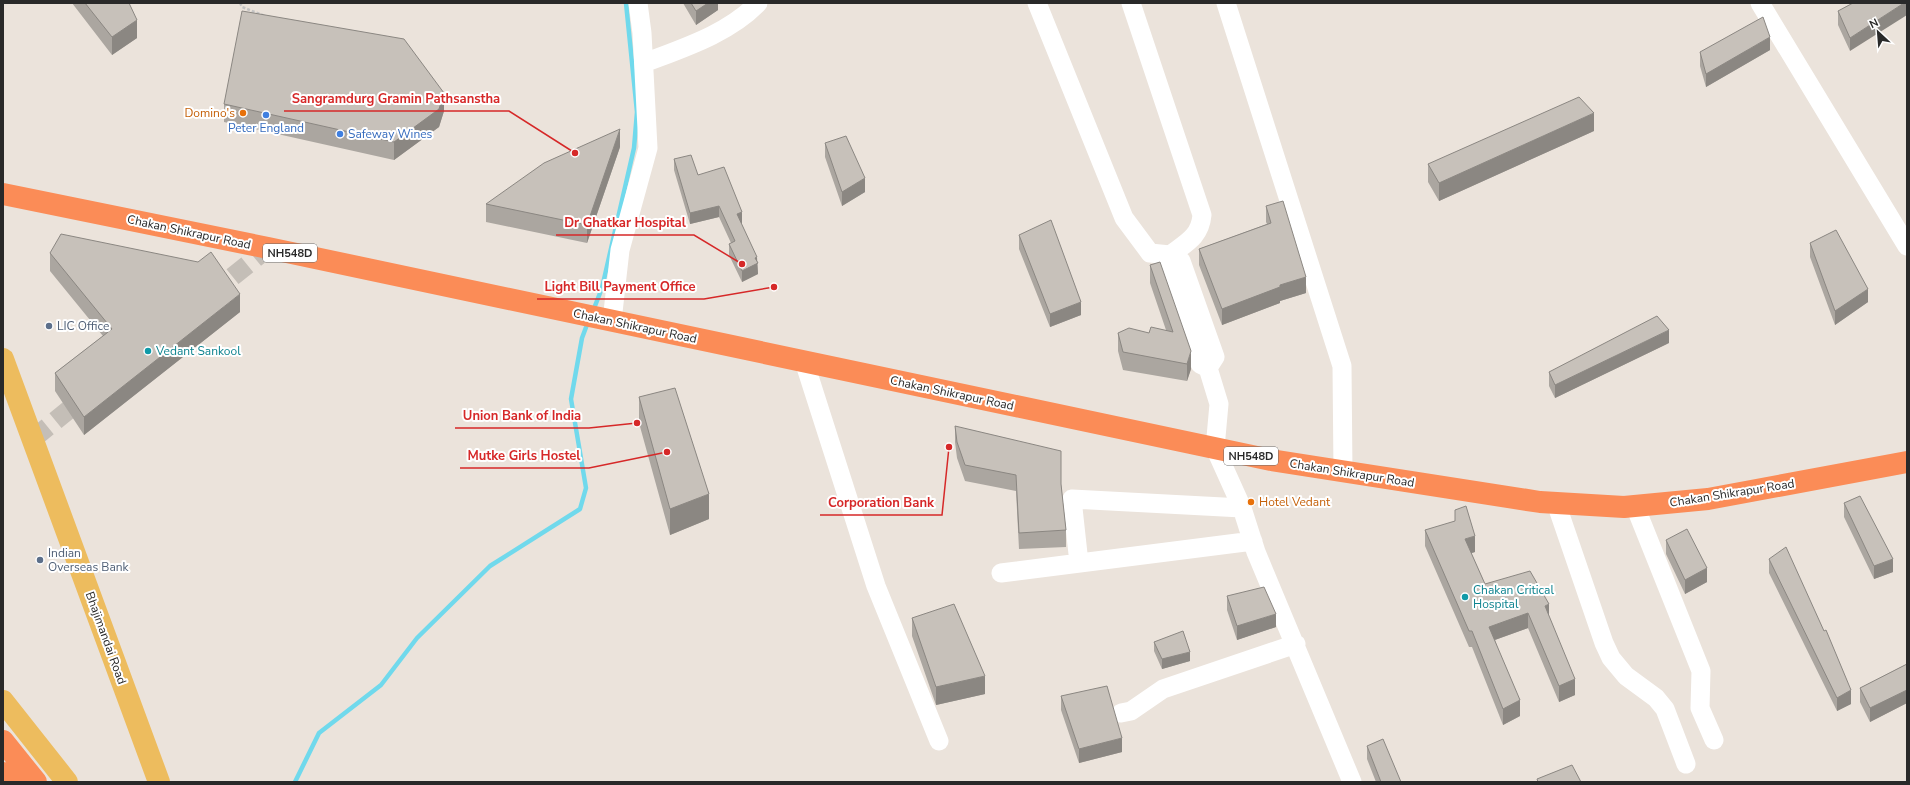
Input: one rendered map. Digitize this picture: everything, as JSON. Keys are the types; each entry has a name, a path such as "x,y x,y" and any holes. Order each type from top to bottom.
{"highway":[{"name":"Chakan Shikrapur Road","path":"3,194 577,313 1271,460 1556,503 1624,507 1708,499 1907,462"},
{"path":"3,741 36,782"},
{"path":"3,773 10,782"}],"main road":[{"name":"Bhajimandai Road","path":"3,359 160,782"},
{"path":"3,701 41,747 67,782"},
{"path":"3,777 41,747"}],"street":[{"path":"607,320 620,250 648,148 644,63 638,3"},
{"path":"644,63 692,45 744,17 758,3"},
{"path":"1037,3 1124,218 1150,253 1170,255"},
{"path":"1131,3 1202,215 1201,227 1191,239 1170,255 1167,268 1200,364 1208,368 1219,404 1214,448 1242,508 1253,541 1352,782"},
{"path":"1226,3 1342,366 1343,472"},
{"path":"1760,3 1907,246"},
{"path":"804,361 876,586 939,741"},
{"path":"1079,563 1072,499 1242,508"},
{"path":"1556,503 1606,648 1611,658 1626,676 1656,698 1665,709 1686,764"},
{"path":"1635,506 1701,671 1700,708 1714,740"},
{"path":"1001,573 1253,541"},
{"path":"1121,713 1131,711 1163,689 1296,644"}],"path":[{"path":"240,3 242,6 270,18"}],"building":[{"path":"85,3 129,3 137,20 112,37"},
{"path":"691,3 708,3 696,11"},
{"path":"1853,3 1904,3 1850,38 1838,11"},
{"path":"242,11 404,39 444,93 439,109 394,142 224,104"},
{"path":"1763,17 1770,37 1706,74 1700,52"},
{"path":"1579,97 1594,113 1439,183 1428,164"},
{"path":"620,129 587,225 486,204 544,163"},
{"path":"846,136 865,178 842,192 825,143"},
{"path":"691,155 698,175 724,167 742,212 737,214 757,257 755,258 758,263 742,271 729,244 735,241 719,206 690,213 674,159"},
{"path":"1283,201 1306,277 1280,285 1280,287 1222,309 1199,249 1271,223 1266,206"},
{"path":"1051,220 1081,302 1050,314 1019,235"},
{"path":"1836,230 1868,289 1835,311 1810,243"},
{"path":"61,234 198,262 211,252 240,294 84,417 55,373 112,329 50,253"},
{"path":"1160,262 1191,351 1187,364 1123,352 1118,333 1129,328 1149,333 1151,327 1173,332 1150,265"},
{"path":"1657,316 1669,330 1555,385 1549,372"},
{"path":"675,388 709,494 670,509 639,397"},
{"path":"955,426 1061,451 1061,484 1066,530 1019,533 1016,475 965,465 957,442"},
{"path":"1860,496 1893,559 1874,566 1844,503"},
{"path":"1466,506 1475,536 1465,539 1485,584 1530,571 1549,604 1545,606 1575,679 1559,686 1528,613 1489,627 1520,700 1503,709 1472,631 1469,631 1425,530 1455,521 1455,510"},
{"path":"1687,529 1707,568 1685,580 1666,540"},
{"path":"1786,547 1824,631 1826,630 1851,690 1837,698 1769,559"},
{"path":"1264,587 1276,614 1237,626 1227,596"},
{"path":"954,604 985,676 936,687 912,618"},
{"path":"1183,631 1190,652 1162,659 1154,642"},
{"path":"1907,664 1907,690 1870,708 1860,688"},
{"path":"1107,686 1122,738 1079,749 1061,696"},
{"path":"1383,739 1401,782 1381,782 1367,746"},
{"path":"1572,765 1581,782 1538,782 1537,779"}],"waterway":[{"path":"593,311 602,288 634,148 637,112 626,3"},
{"path":"295,782 319,733 381,685 417,638 490,566 580,509 586,488 571,399 582,338 588,322"}],"tunnel":[{"path":"210,295 268,248"},
{"path":"33,439 88,394"}],"place":[{"name":"Domino's","path":"243,113"},
{"name":"Peter England","path":"266,115"},
{"name":"Safeway Wines","path":"340,134"},
{"name":"Sangramdurg Gramin Pathsanstha","path":"575,153"},
{"name":"Dr Ghatkar Hospital","path":"742,264"},
{"name":"Light Bill Payment Office","path":"774,287"},
{"name":"LIC Office","path":"49,326"},
{"name":"Vedant Sankool","path":"148,351"},
{"name":"Union Bank of India","path":"637,423"},
{"name":"Corporation Bank","path":"949,447"},
{"name":"Mutke Girls Hostel","path":"667,452"},
{"name":"Hotel Vedant","path":"1251,502"},
{"name":"Indian Overseas Bank","path":"40,560"},
{"name":"Chakan Critical Hospital","path":"1465,597"}]}
